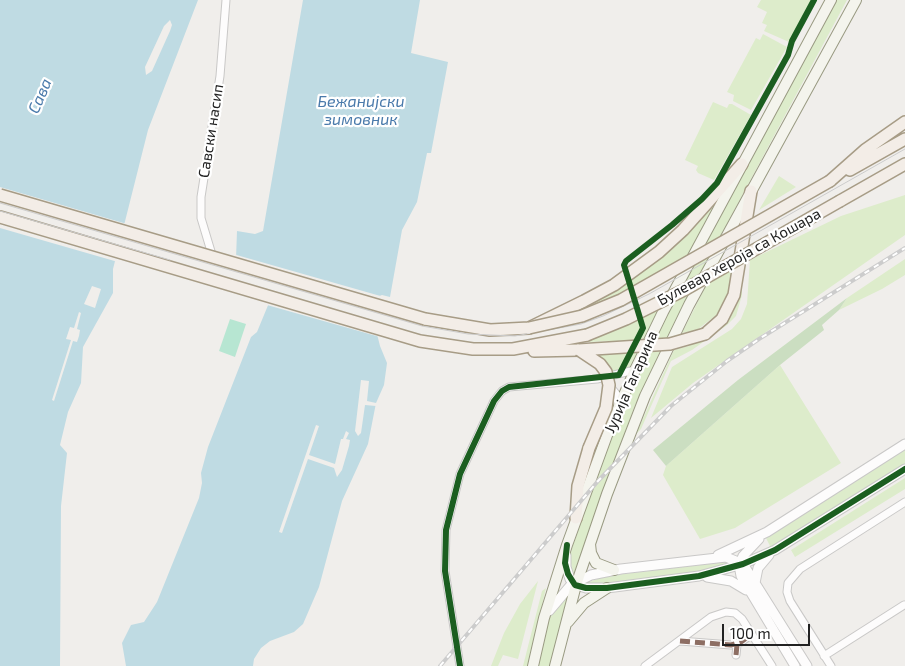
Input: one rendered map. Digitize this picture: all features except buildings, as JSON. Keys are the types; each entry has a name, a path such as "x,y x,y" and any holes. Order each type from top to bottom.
{"main road":[{"name":"Јурија Гагарина","path":"533,666 544,618 567,544 618,408 635,370 663,312 831,0"},
{"name":"Јурија Гагарина","path":"555,666 576,583 620,458 649,388 689,304 856,0"},
{"path":"830,181 865,150 905,122"},
{"name":"Булевар хероја са Кошара","path":"0,195 425,318 490,330 529,328 582,316 621,300 905,139"},
{"path":"529,328 597,295 645,263 683,230 742,164"},
{"name":"Булевар хероја са Кошара","path":"0,218 420,341 473,349 522,349 578,337 626,319 686,289 905,164"},
{"path":"522,349 547,352 670,344 705,334 722,319 734,295 751,191"},
{"path":"576,518 578,486 589,448 606,408 609,385 606,372 600,364 579,350"},
{"path":"590,543 591,552 596,563 614,570"},
{"path":"563,631 579,608 607,588"}],"street":[{"name":"Савски насип","path":"214,261 206,240 200,210 202,184 220,76 226,0"},
{"path":"460,666 445,571 446,530 457,484 494,401 506,388 597,379 635,370"},
{"path":"597,379 613,388 617,395 618,408"},
{"path":"713,557 767,532 905,444"},
{"path":"567,544 566,567 576,583 593,589 700,576 741,564 775,550 905,469"},
{"path":"831,666 790,601 787,590 790,579 800,569 905,502"},
{"path":"767,532 744,554 740,576 796,666"},
{"path":"755,583 761,564 775,550"},
{"path":"544,618 555,601 576,583 614,570 726,557 741,564 807,666"},
{"path":"700,576 729,580 750,593"},
{"path":"824,656 904,605"},
{"path":"645,666 716,614 726,612 739,616 772,666"},
{"path":"680,641 737,645 752,634"},
{"path":"736,655 737,645"}],"green space":[{"path":"761,0 813,0 789,42 764,31 767,25 762,23 767,12 757,7"},
{"path":"836,0 847,0 694,285 635,405 573,576 570,557 572,548 619,414 674,300"},
{"path":"763,34 787,47 751,110 733,101 734,95 727,92 756,38 760,40"},
{"path":"713,102 727,108 729,104 732,104 751,115 714,180 698,173 696,170 698,166 685,160"},
{"path":"779,176 796,187 759,210"},
{"path":"724,191 689,257 614,299 572,312 624,283"},
{"path":"905,195 905,235 693,383 651,418 672,367 732,329 741,319 747,304 750,260 841,216"},
{"path":"905,259 905,275 882,289 839,310 847,298"},
{"path":"742,269 742,295 736,316 727,325 692,350 671,361 641,429 636,434 674,350 689,346 715,329"},
{"path":"729,271 732,275 728,296 720,312 697,330 682,333 707,284"},
{"path":"847,298 839,310 822,325 824,330 780,365 666,466 653,450 738,380"},
{"path":"661,309 646,340 587,342"},
{"path":"230,319 246,324 235,357 219,351"},
{"path":"641,351 632,369 611,374 592,353"},
{"path":"780,365 841,463 735,528 700,539 663,475 666,466"},
{"path":"905,449 905,464 767,550 770,546 766,538"},
{"path":"905,478 905,489 795,557 791,550"},
{"path":"726,562 726,567 708,571 599,585 586,583 606,576"},
{"path":"538,581 518,659 503,655 498,666 491,666 504,633 520,604"},
{"path":"546,588 528,666 523,666 542,591"},
{"path":"563,596 567,598 550,666 538,666 549,619"}],"water":[{"name":"Сава","path":"0,0 198,0 148,130 113,269 113,293 83,347 81,383 68,412 60,445 67,453 61,506 60,666 0,666"},
{"name":"Бежанијски зимовник","path":"303,0 420,0 411,53 448,62 431,153 427,153 417,202 402,230 390,297 382,295 372,299 370,306 380,346 387,363 384,385 376,403 368,444 342,501 319,587 303,624 294,632 270,641 261,648 254,659 253,666 126,666 122,643 131,625 144,622 157,602 199,498 202,483 201,473 208,447 251,337 257,332 271,298 273,279 236,259 237,231 255,234 263,231"}],"pier":[{"path":"170,20 172,25 170,31 152,71 146,75 145,67 164,26"},
{"path":"0,187 127,224 118,262 0,228"},
{"path":"233,254 391,299 382,298 373,301 380,337 267,305 271,279 233,260"},
{"path":"92,286 101,289 95,308 84,304"},
{"path":"79,312 81,313 77,329 80,330 79,336 77,342 73,341 54,401 52,400 71,340 66,339 70,327 74,328"},
{"path":"361,380 369,381 367,401 376,403 376,406 365,405 361,433 358,436 355,431"},
{"path":"316,425 319,426 309,455 335,464 341,439 343,439 346,431 349,433 346,439 350,440 349,446 342,470 337,477 334,468 308,459 282,533 279,532"}],"tram line":[{"path":"0,203 422,326 468,334 515,336 581,324 603,316 649,294 905,149"},
{"path":"0,211 170,260"}],"railway":[{"path":"440,666 598,481 671,406 727,361 759,339 905,248"}],"marked path":[{"path":"680,641 731,645 741,642 752,634"},
{"path":"736,655 737,645"}],"cycle path":[{"path":"460,666 445,571 446,530 460,474 494,401 502,391 509,387 619,375 643,328 624,265 626,261 672,225 717,183 788,55 792,41 814,0"},
{"path":"567,545 565,563 568,574 575,585 586,588 607,588 699,576 743,564 775,550 905,469"}]}
